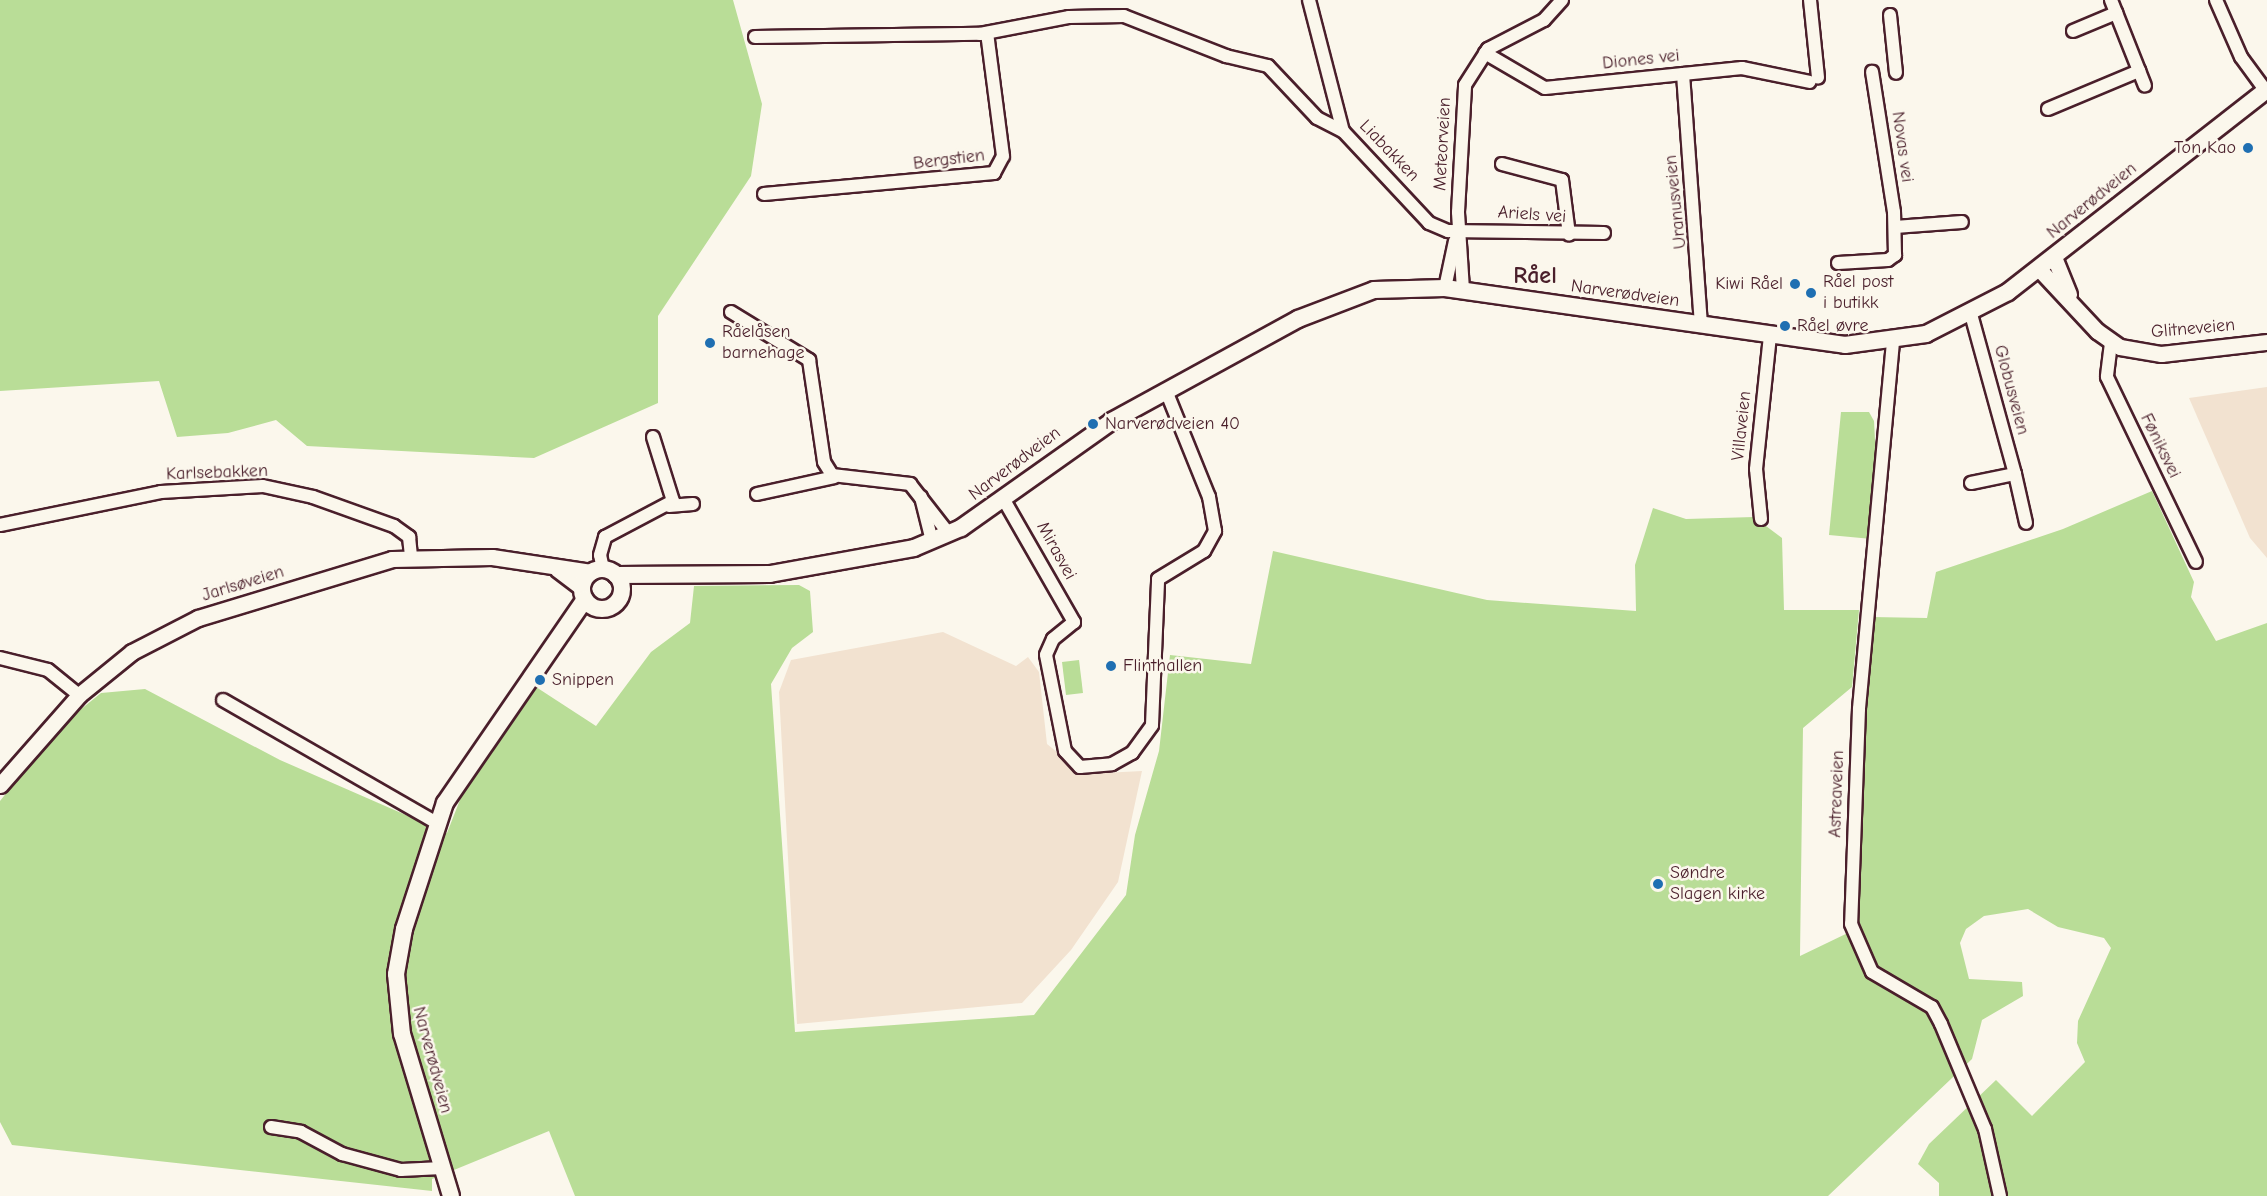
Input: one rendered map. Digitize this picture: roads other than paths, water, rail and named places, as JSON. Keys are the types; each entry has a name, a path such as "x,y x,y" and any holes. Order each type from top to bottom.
{"main road":[{"name":"Narverødveien","path":"603,572 645,575 815,569 932,541 949,534 1004,500 1086,436 1298,319 1349,297 1392,287 1463,290 1845,345 1893,342 1971,314 2039,269 2174,153 2266,90"},
{"name":"Narverødveien","path":"603,572 621,593"},
{"name":"Narverødveien","path":"451,1196 396,996 404,929 437,823 473,757 588,599 603,572"},
{"name":"Narverødveien","path":"588,599 615,604 621,593 645,575"}],"street":[{"name":"Liabakken","path":"1309,0 1343,131 1429,223 1458,231"},
{"path":"1485,53 1544,20 1562,0"},
{"name":"Diones vei","path":"1485,53 1545,87 1764,68 1814,80 1810,0"},
{"path":"2111,0 2145,86"},
{"path":"2216,0 2236,49 2266,90"},
{"path":"2073,31 2116,13"},
{"path":"1890,15 1896,73"},
{"path":"755,37 987,33 1069,17 1124,16 1268,66 1317,118 1343,131"},
{"name":"Bergstien","path":"764,194 994,173 1003,156 987,33"},
{"name":"Meteorveien","path":"1458,231 1462,97 1485,53"},
{"path":"2048,109 2139,71"},
{"name":"Novas vei","path":"1838,263 1892,259 1895,227 1872,72"},
{"name":"Uranusveien","path":"1683,74 1701,325"},
{"path":"1502,164 1562,180 1569,235"},
{"path":"1895,227 1962,222"},
{"path":"1445,288 1458,231"},
{"path":"1458,231 1463,290"},
{"name":"Ariels vei","path":"1458,231 1569,235 1604,233"},
{"path":"2054,257 2071,300"},
{"path":"2039,269 2111,343"},
{"path":"731,312 809,360 824,462 834,477"},
{"name":"Globusveien","path":"1971,314 2015,474 2026,523"},
{"name":"Villaveien","path":"1761,519 1756,470 1770,335"},
{"name":"Astreaveien","path":"1893,342 1859,708 1851,924 1872,972 1932,1007 1985,1129 2000,1196"},
{"name":"Glitneveien","path":"2111,343 2151,354 2267,342"},
{"name":"Føniksvei","path":"2111,343 2107,377 2196,562"},
{"name":"Mirasvei","path":"1004,500 1074,622 1053,639 1046,654 1059,736 1080,767 1112,764 1131,753 1152,725 1158,579 1204,551 1215,531 1209,497 1167,393"},
{"path":"653,437 672,485 669,506"},
{"path":"1971,483 2015,474"},
{"path":"757,494 834,477 897,480 920,493 949,534"},
{"name":"Karlsebakken","path":"0,525 161,492 263,486 313,496 394,526 409,537 411,557"},
{"path":"920,493 932,541"},
{"name":"Narverødveien","path":"603,572 600,555 605,537 669,506 693,504"},
{"name":"Jarlsøveien","path":"0,785 79,695 132,652 198,618 364,566 411,557 492,557 556,569 603,572"},
{"name":"Jarlsøveien","path":"556,569 588,599"},
{"path":"0,658 48,670 79,695"},
{"path":"223,700 437,823"},
{"path":"271,1127 301,1132 342,1154 401,1170 442,1168"}],"place":[{"name":"Ton Kao","path":"2248,148"},
{"name":"Kiwi Råel","path":"1795,284"},
{"name":"Råel post i butikk","path":"1811,293"},
{"name":"Råel øvre","path":"1785,326"},
{"name":"Råelåsen barnehage","path":"710,343"},
{"name":"Narverødveien 40","path":"1093,424"},
{"name":"Flinthallen","path":"1111,666"},
{"name":"Snippen","path":"540,680"},
{"name":"Søndre Slagen kirke","path":"1658,884"}],"district":[{"name":"Råel","path":"1535,276"}]}
